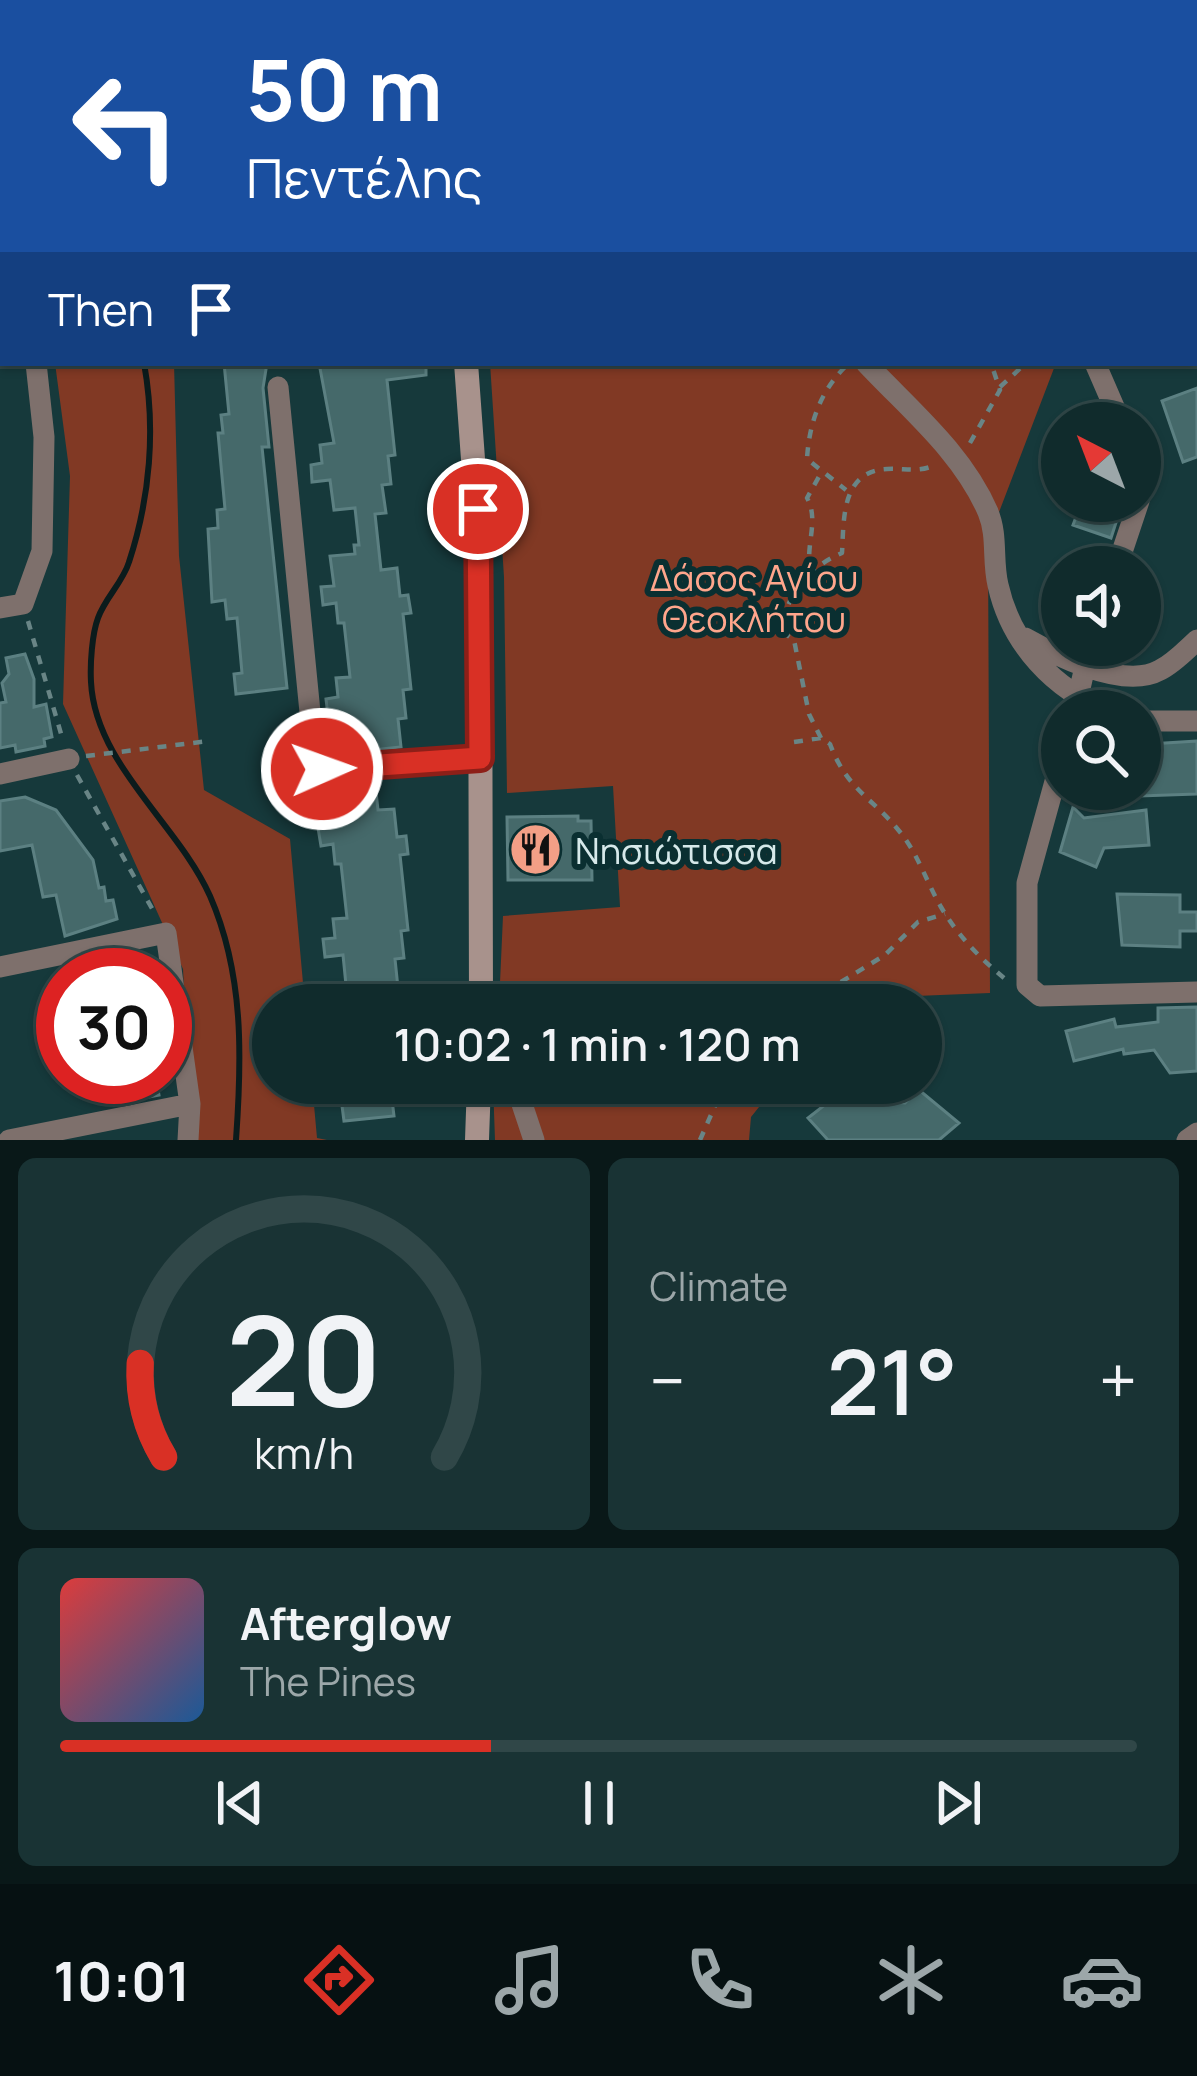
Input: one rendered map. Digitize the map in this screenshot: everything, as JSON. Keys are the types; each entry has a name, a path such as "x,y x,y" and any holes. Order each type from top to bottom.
{"main road":[{"path":"466,366 480,555 481,984"},
{"path":"478,1140 479,1104"}],"street":[{"path":"0,608 23,604 42,551 44,437 36,366"},
{"path":"869,366 954,456 988,512 995,534 998,587 1018,634 1063,690"},
{"path":"1096,366 1112,402"},
{"path":"278,387 315,764 335,772 480,758"},
{"path":"1018,634 1041,641"},
{"path":"1115,666 1144,676 1160,670 1197,640"},
{"path":"1161,721 1197,721"},
{"path":"0,774 69,759"},
{"path":"1047,810 1027,884 1030,988 1040,996 1197,992"},
{"path":"98,948 166,934 168,948"},
{"path":"0,968 36,961"},
{"path":"9,1140 190,1104 188,1140"},
{"path":"522,1104 534,1140"},
{"path":"1186,1140 1197,1133"}],"path":[{"path":"847,366 822,393 808,431 807,459 848,491"},
{"path":"992,366 1000,388"},
{"path":"1023,366 1000,388 975,440 954,456 927,469 882,468 857,481 848,491 842,554 824,560 793,592 783,621 784,633 794,640 809,714 838,765 862,799 883,812 903,836 967,945 1000,975 1030,988"},
{"path":"812,574 808,558 814,512 807,498 821,473"},
{"path":"794,742 820,738"},
{"path":"97,754 209,741"},
{"path":"838,984 885,955 918,922 945,914"},
{"path":"700,1140 716,1104"}],"green space":[{"path":"55,366 174,366 179,556 204,790 290,839 303,984 252,984 252,1104 314,1104 317,1138 327,1140 192,1140 192,948 173,948 63,704 70,476"},
{"name":"Δάσος Αγίου Θεοκλήτου","path":"490,366 1055,366 988,541 990,993 942,995 942,984 500,984 503,916 620,907 613,786 507,793 504,577"},
{"path":"494,1104 761,1104 751,1117 749,1140 495,1140"}],"building":[{"path":"224,366 267,366 263,388 269,447 262,447 287,688 236,694 234,674 242,673 237,618 227,619 225,600 212,602 208,529 218,528 217,510 225,509 218,433 223,433 221,415 229,414"},
{"path":"320,366 426,366 426,375 387,380 395,455 388,456 391,484 382,485 386,513 375,514 381,570 397,568 400,596 408,595 411,613 403,614 411,689 403,690 406,718 398,719 401,747 371,750 370,742 349,744 346,714 328,716 326,699 338,697 336,678 350,677 344,623 338,623 336,603 323,605 321,587 334,586 330,556 355,554 354,545 359,545 355,508 334,510 330,480 312,482 311,465 322,463 320,445 334,443"},
{"path":"1197,388 1197,457 1183,462 1162,401"},
{"path":"1074,522 1116,522 1111,538"},
{"path":"25,654 34,679 34,707 46,704 52,737 44,739 45,746 16,752 15,745 0,748 0,703 6,702 2,683 9,674 6,658"},
{"path":"1197,741 1197,794 1161,795 1161,743"},
{"path":"375,783 378,810 394,809 397,837 406,836 408,854 400,855 408,930 401,931 404,958 395,959 398,984 346,984 343,955 325,957 323,939 335,938 333,919 347,918 341,864 335,864 333,844 321,846 318,828 330,827 327,798 352,795 351,786"},
{"path":"25,797 56,810 93,860 99,888 104,887 106,901 113,900 117,919 65,936 56,895 43,897 32,845 0,851 0,801"},
{"path":"1072,810 1084,818 1146,810 1149,845 1104,848 1096,867 1060,852"},
{"path":"578,816 578,821 591,821 592,880 508,880 507,817"},
{"path":"1117,894 1180,895 1180,912 1197,912 1197,931 1180,931 1180,947 1122,945"},
{"path":"1197,1007 1197,1071 1170,1073 1154,1050 1124,1054 1123,1049 1074,1061 1066,1031 1114,1019 1116,1027 1158,1022 1158,1008"},
{"path":"342,1104 393,1104 394,1116 344,1121"},
{"path":"826,1104 936,1104 959,1123 939,1140 828,1140 808,1118"}],"waterway":[{"path":"144,366 150,438 142,513 129,562 96,625 91,682 107,740 196,869 221,925 238,1016 236,1140"}],"place":[{"name":"Νησιώτισσα","path":"536,850"}],"route":[{"path":"322,769 335,772 480,758 478,509"}]}
